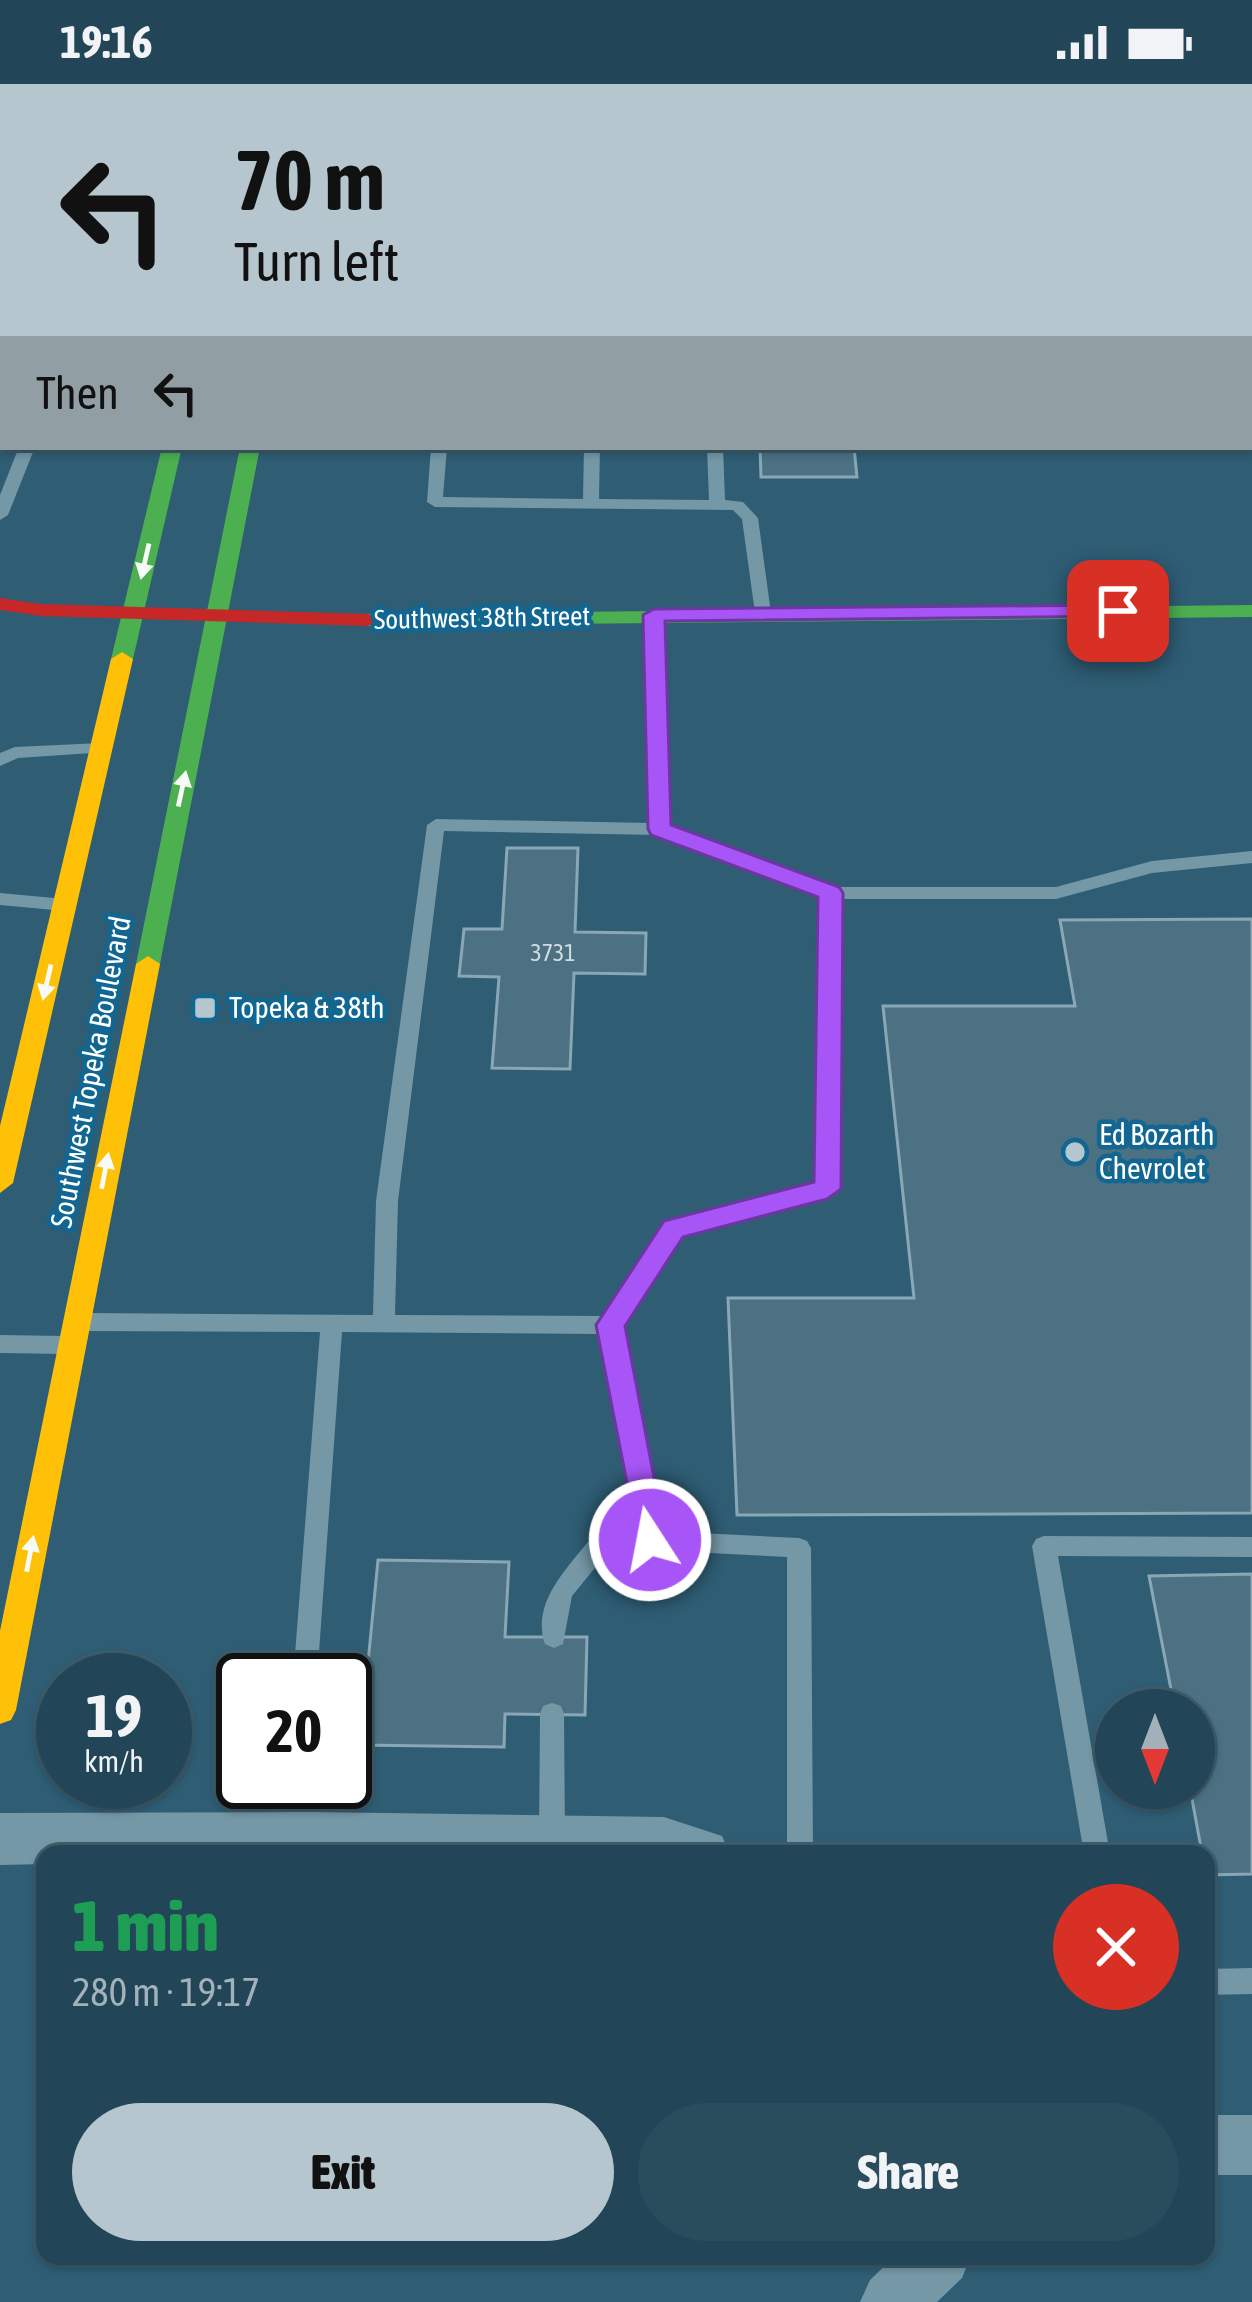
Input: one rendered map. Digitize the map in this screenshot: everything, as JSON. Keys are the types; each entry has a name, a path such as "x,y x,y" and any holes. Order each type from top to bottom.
{"main road":[{"name":"Southwest Topeka Boulevard","path":"0,1183 171,450"},
{"name":"Southwest Topeka Boulevard","path":"0,1710 249,450"},
{"name":"Southwest 38th Street","path":"0,604 133,614 350,620 1252,610"}],"street":[{"path":"170,1845 296,1837 671,1845"},
{"path":"0,1839 132,1845"},
{"path":"1215,2145 1252,2145"},
{"path":"892,2302 931,2265"}],"lane":[{"path":"0,515 26,450"},
{"path":"439,450 435,502 717,501 737,505 749,518 763,613"},
{"path":"591,504 592,450"},
{"path":"715,450 717,501"},
{"path":"654,615 660,829"},
{"path":"0,760 15,753 101,748"},
{"path":"384,1323 387,1201 436,825 660,829 831,893 1056,893 1152,867 1252,857"},
{"path":"650,1540 610,1325 674,1229 827,1189 831,893"},
{"path":"0,899 65,905"},
{"path":"307,1653 332,1323"},
{"path":"0,1344 74,1333 332,1323 610,1325"},
{"path":"554,1637 561,1592 596,1549 650,1540 799,1548 800,1845"},
{"path":"1094,1845 1044,1546 1252,1547"},
{"path":"552,1714 552,1841"},
{"path":"296,1837 298,1809"},
{"path":"1215,1982 1252,1981"}],"building":[{"path":"760,450 854,450 857,477 761,477"},
{"path":"507,848 578,848 575,932 646,933 645,974 574,973 570,1069 492,1068 499,977 459,976 464,929 502,929"},
{"name":"Ed Bozarth Chevrolet","path":"1252,919 1252,1513 737,1515 728,1298 914,1298 883,1006 1075,1006 1060,920"},
{"path":"378,1560 509,1562 505,1637 587,1637 585,1715 505,1714 504,1747 372,1745 369,1653"},
{"path":"1252,1574 1252,1874 1215,1875 1215,1845 1200,1845 1194,1809 1215,1809 1215,1689 1171,1689 1149,1576"}],"traffic: fast":[{"path":"122,659 171,450"},
{"path":"148,964 249,450"},
{"path":"368,620 1252,611"}],"traffic: slow":[{"path":"0,1183 122,659"},
{"path":"0,1710 148,964"}],"traffic: jam":[{"path":"0,604 41,610 368,620"}],"place":[{"name":"Topeka & 38th","path":"205,1008"},
{"name":"Ed Bozarth Chevrolet","path":"1075,1152"}],"route":[{"path":"650,1540 610,1325 674,1229 827,1189 831,893 660,829 654,615 1118,611"}]}
